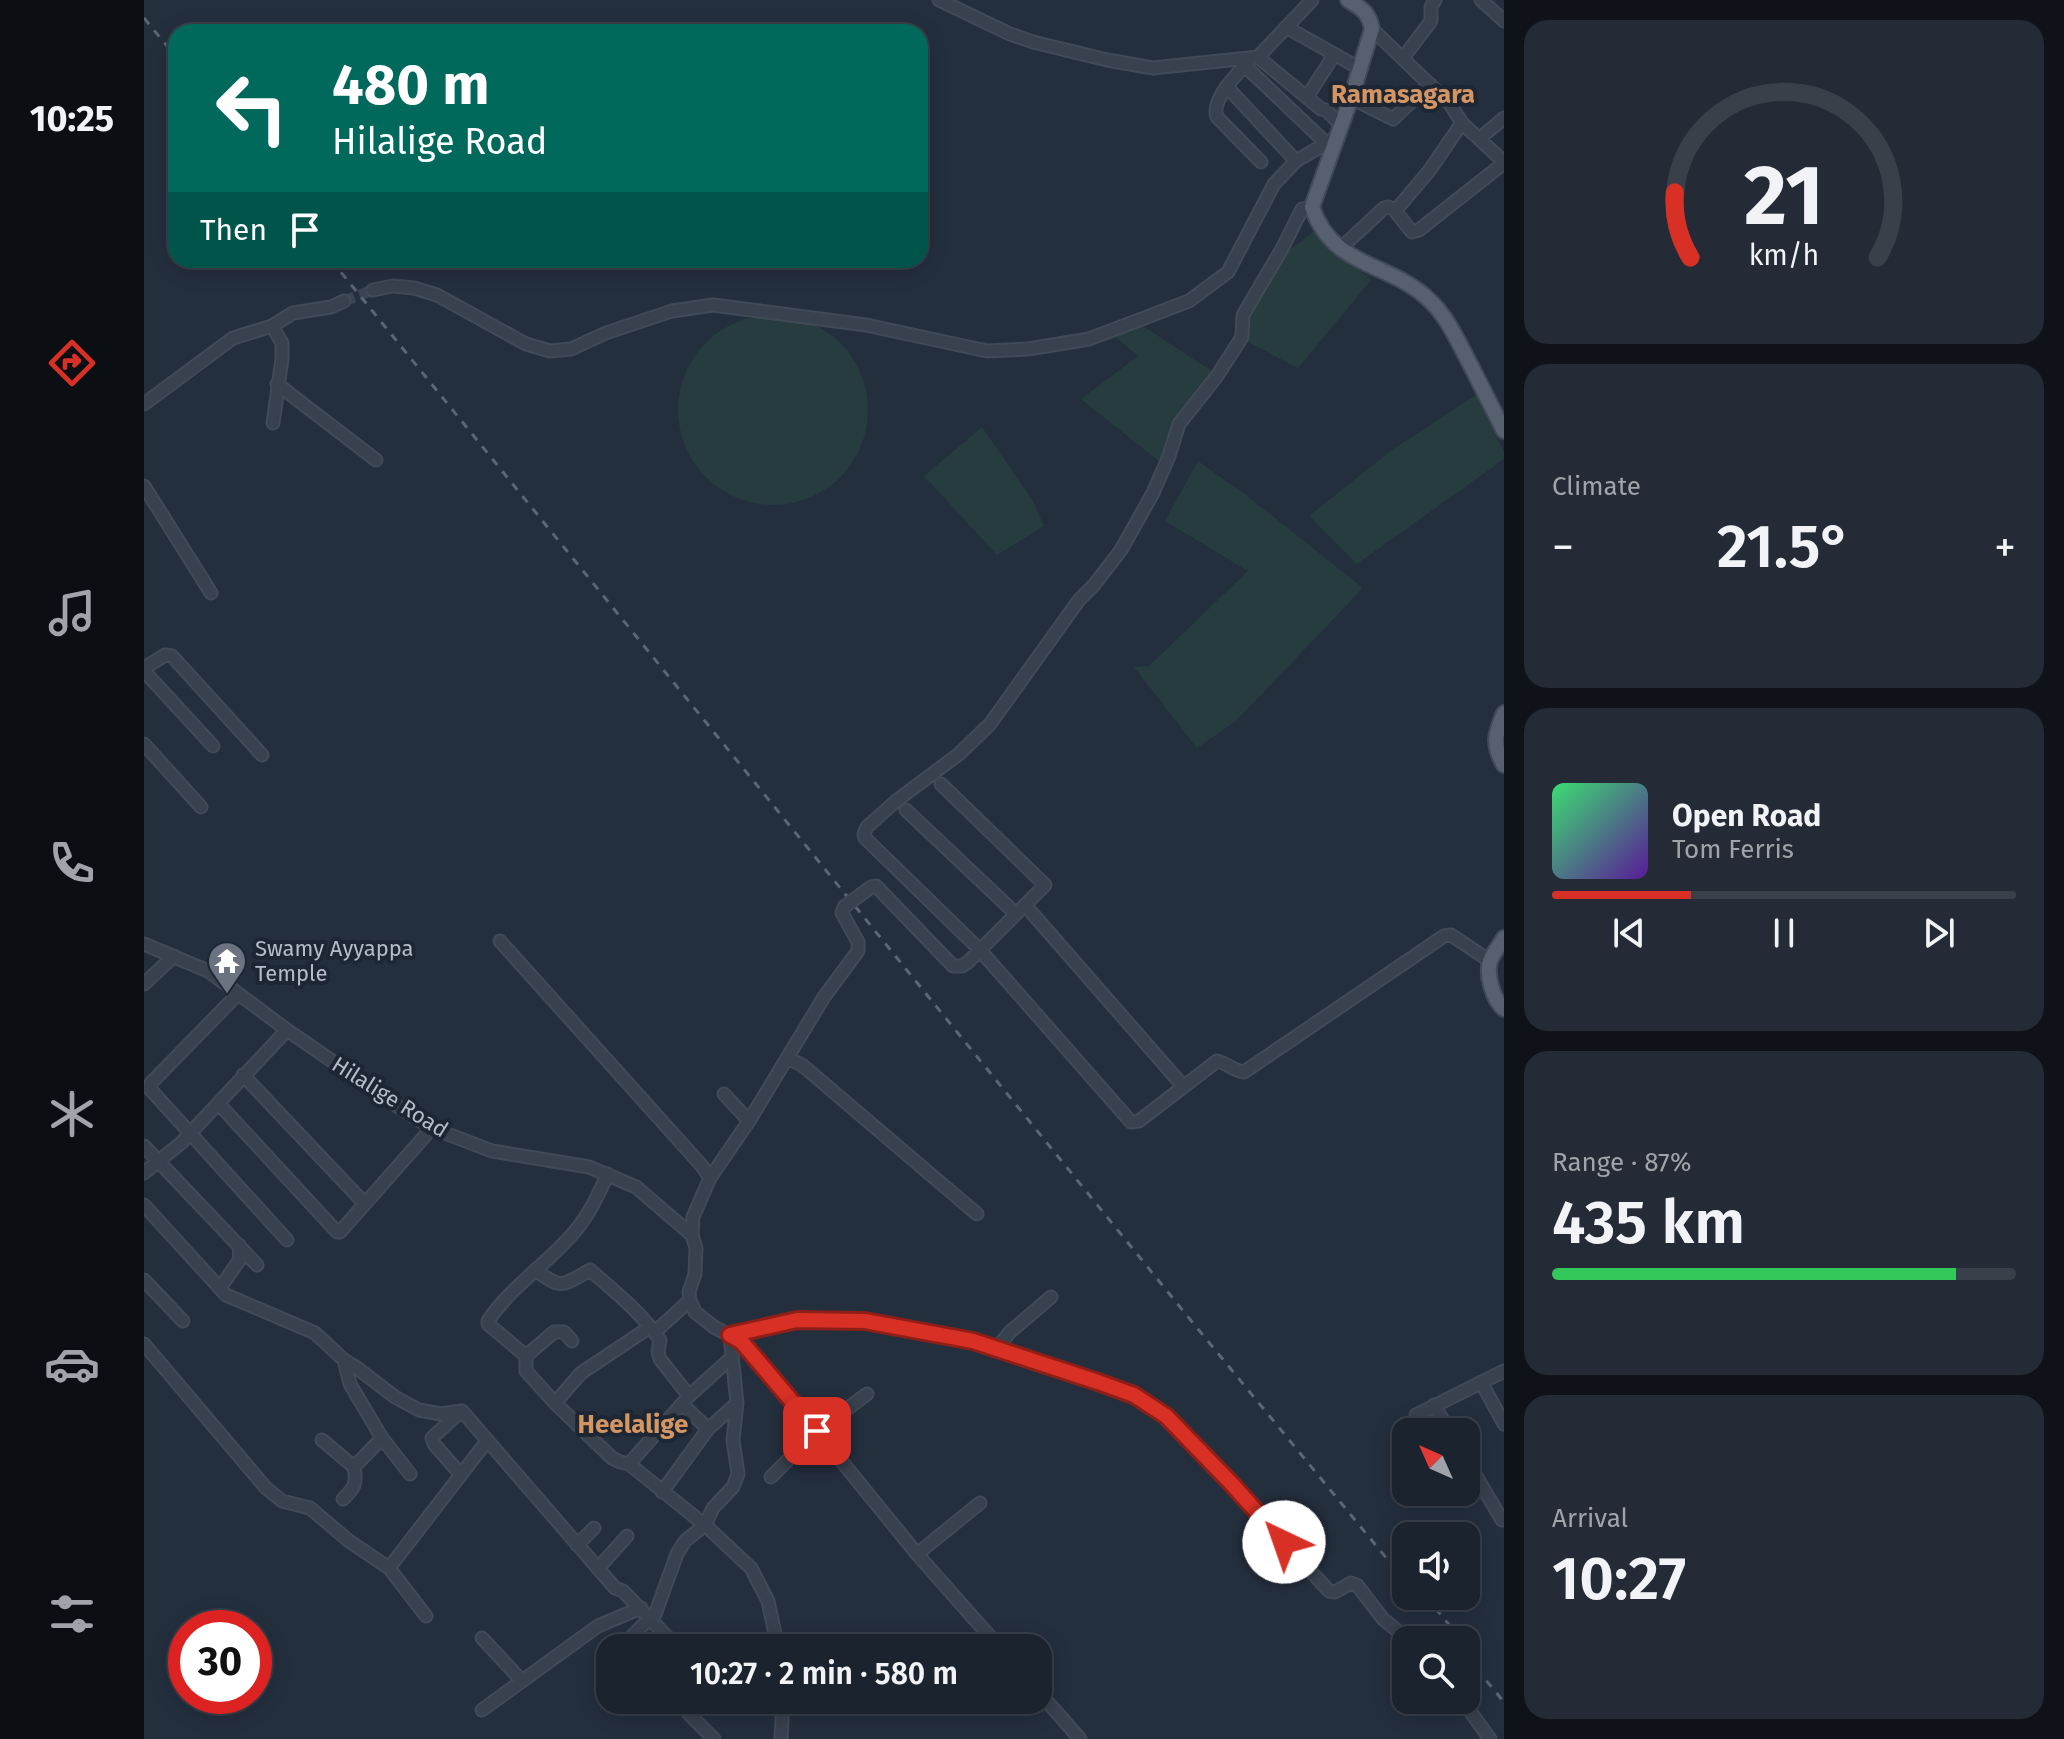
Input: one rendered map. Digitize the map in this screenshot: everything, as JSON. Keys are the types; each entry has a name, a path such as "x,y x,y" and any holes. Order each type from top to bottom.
{"main road":[{"path":"1348,0 1366,5 1372,29 1312,207 1317,223 1341,248 1426,296 1448,321 1504,431"},
{"path":"1504,713 1498,727 1495,749 1504,765"},
{"path":"1504,938 1490,961 1493,989 1498,1004 1504,1009"}],"street":[{"path":"939,0 1010,34 1107,60 1153,68 1252,60 1326,110 1335,135"},
{"path":"1261,162 1217,117 1214,112 1216,105 1227,87 1312,0"},
{"path":"1403,58 1431,21 1431,7 1435,0"},
{"path":"1481,0 1504,21"},
{"path":"1286,27 1359,68"},
{"path":"1341,248 1388,207 1396,210 1412,232 1419,230 1504,163 1462,123 1450,104 1372,29"},
{"path":"1307,97 1334,55"},
{"path":"1252,60 1335,135"},
{"path":"1351,98 1393,119 1430,84"},
{"path":"1227,87 1296,161"},
{"path":"1479,139 1504,118"},
{"path":"1396,210 1429,171 1462,123"},
{"path":"373,290 393,286 437,295 526,344 550,351 571,349 606,333 672,311 713,305 866,325 987,351 1028,349 1089,339 1189,301 1228,272 1274,184 1296,161 1335,135"},
{"path":"1312,207 1302,209 1243,315 1242,337 1217,376 1179,424 1153,493 1121,550 1079,600 990,724 959,754 896,801 865,831 865,838 979,949 1131,1122 1139,1121 1217,1061 1244,1072 1447,934 1490,961"},
{"path":"144,404 233,338 272,326 293,313 331,307 344,301"},
{"path":"272,326 282,343 273,423"},
{"path":"277,384 376,460"},
{"path":"144,486 211,593"},
{"path":"213,746 145,667 165,655 172,656 262,755"},
{"path":"144,744 201,807"},
{"path":"941,784 1045,885 962,966 953,966 876,886 844,907 842,913 858,942 858,951 824,997 749,1121 710,1178 693,1217 695,1274 689,1292 695,1312 714,1327 741,1341 900,1534 988,1634"},
{"path":"906,810 1020,910 1183,1086"},
{"path":"500,941 710,1178"},
{"name":"Hilalige Road","path":"144,944 208,971 287,1030 432,1128 492,1151 589,1167 608,1174 636,1187 692,1235"},
{"path":"144,984 174,956"},
{"path":"238,994 151,1083 150,1089 287,1240"},
{"path":"144,1173 190,1133 287,1030"},
{"path":"787,1058 802,1065 977,1214"},
{"path":"243,1075 365,1204"},
{"path":"724,1094 749,1121"},
{"path":"218,1103 334,1230 340,1232 432,1128"},
{"path":"144,1146 257,1265"},
{"path":"526,1356 488,1321 576,1230 608,1174"},
{"path":"144,1205 226,1295 315,1333 344,1360 395,1397 419,1410 441,1414 462,1411"},
{"path":"220,1288 240,1259 239,1245"},
{"path":"535,1270 561,1285 590,1270 617,1293 660,1340 660,1359 708,1429"},
{"path":"144,1280 183,1321"},
{"path":"996,1349 1010,1332 1051,1297"},
{"path":"555,1403 581,1373 652,1329 690,1300"},
{"path":"730,1335 797,1320 865,1321 973,1341 1134,1395 1166,1416 1329,1591 1335,1592 1351,1583 1357,1585 1392,1626"},
{"path":"572,1341 564,1332 554,1332 526,1356 526,1371 612,1458 629,1464 705,1525 751,1568 768,1601 775,1634"},
{"path":"635,1634 651,1619 685,1541 705,1525 713,1508 733,1487 738,1474 733,1440 737,1403 730,1335"},
{"path":"144,1344 266,1488 282,1501 310,1508 349,1541 389,1568 426,1616"},
{"path":"629,1464 686,1400 732,1357"},
{"path":"344,1360 350,1384 382,1438 410,1474"},
{"path":"1416,1415 1504,1371"},
{"path":"1481,1382 1504,1424"},
{"path":"771,1477 817,1431 867,1394"},
{"path":"662,1492 708,1429 737,1403"},
{"path":"1434,1405 1442,1418"},
{"path":"462,1411 615,1588 623,1591 641,1608 663,1634"},
{"path":"461,1475 432,1438 462,1411"},
{"path":"354,1467 382,1438"},
{"path":"322,1440 354,1467 354,1487 343,1499"},
{"path":"389,1568 487,1441"},
{"path":"1480,1483 1504,1519"},
{"path":"917,1554 980,1503"},
{"path":"577,1545 594,1528"},
{"path":"596,1566 601,1565 627,1536"},
{"path":"482,1710 598,1626 641,1608"},
{"path":"482,1638 522,1681"},
{"path":"1052,1707 1080,1739"},
{"path":"689,1714 714,1739"},
{"path":"781,1739 782,1714"},
{"path":"1472,1714 1490,1739"}],"green space":[{"path":"1317,229 1331,246 1371,280 1298,368 1246,341 1247,318 1287,252"},
{"path":"773,315 809,322 840,343 861,374 868,410 861,446 840,477 809,498 773,505 737,498 706,477 685,446 678,410 685,374 706,343 737,322"},
{"path":"1143,326 1213,372 1175,420 1160,462 1081,399 1138,356 1115,337"},
{"path":"1476,395 1504,452 1504,459 1357,564 1309,516 1393,449"},
{"path":"982,427 1033,501 1044,526 997,555 924,476"},
{"path":"1198,461 1363,588 1236,721 1197,748 1134,667 1149,666 1248,571 1165,521"}],"tunnel":[{"path":"344,301 373,290"}],"railway":[{"path":"144,18 168,47"},
{"path":"337,268 1392,1565"},
{"path":"1437,1610 1450,1626"},
{"path":"1480,1673 1504,1702"}],"place":[{"name":"Swamy Ayyappa Temple","path":"227,995"}],"district":[{"name":"Ramasagara","path":"1403,94"},
{"name":"Heelalige","path":"633,1424"}],"route":[{"path":"817,1431 741,1341 730,1335 797,1320 865,1321 973,1341 1134,1395 1166,1416 1284,1542"}]}
